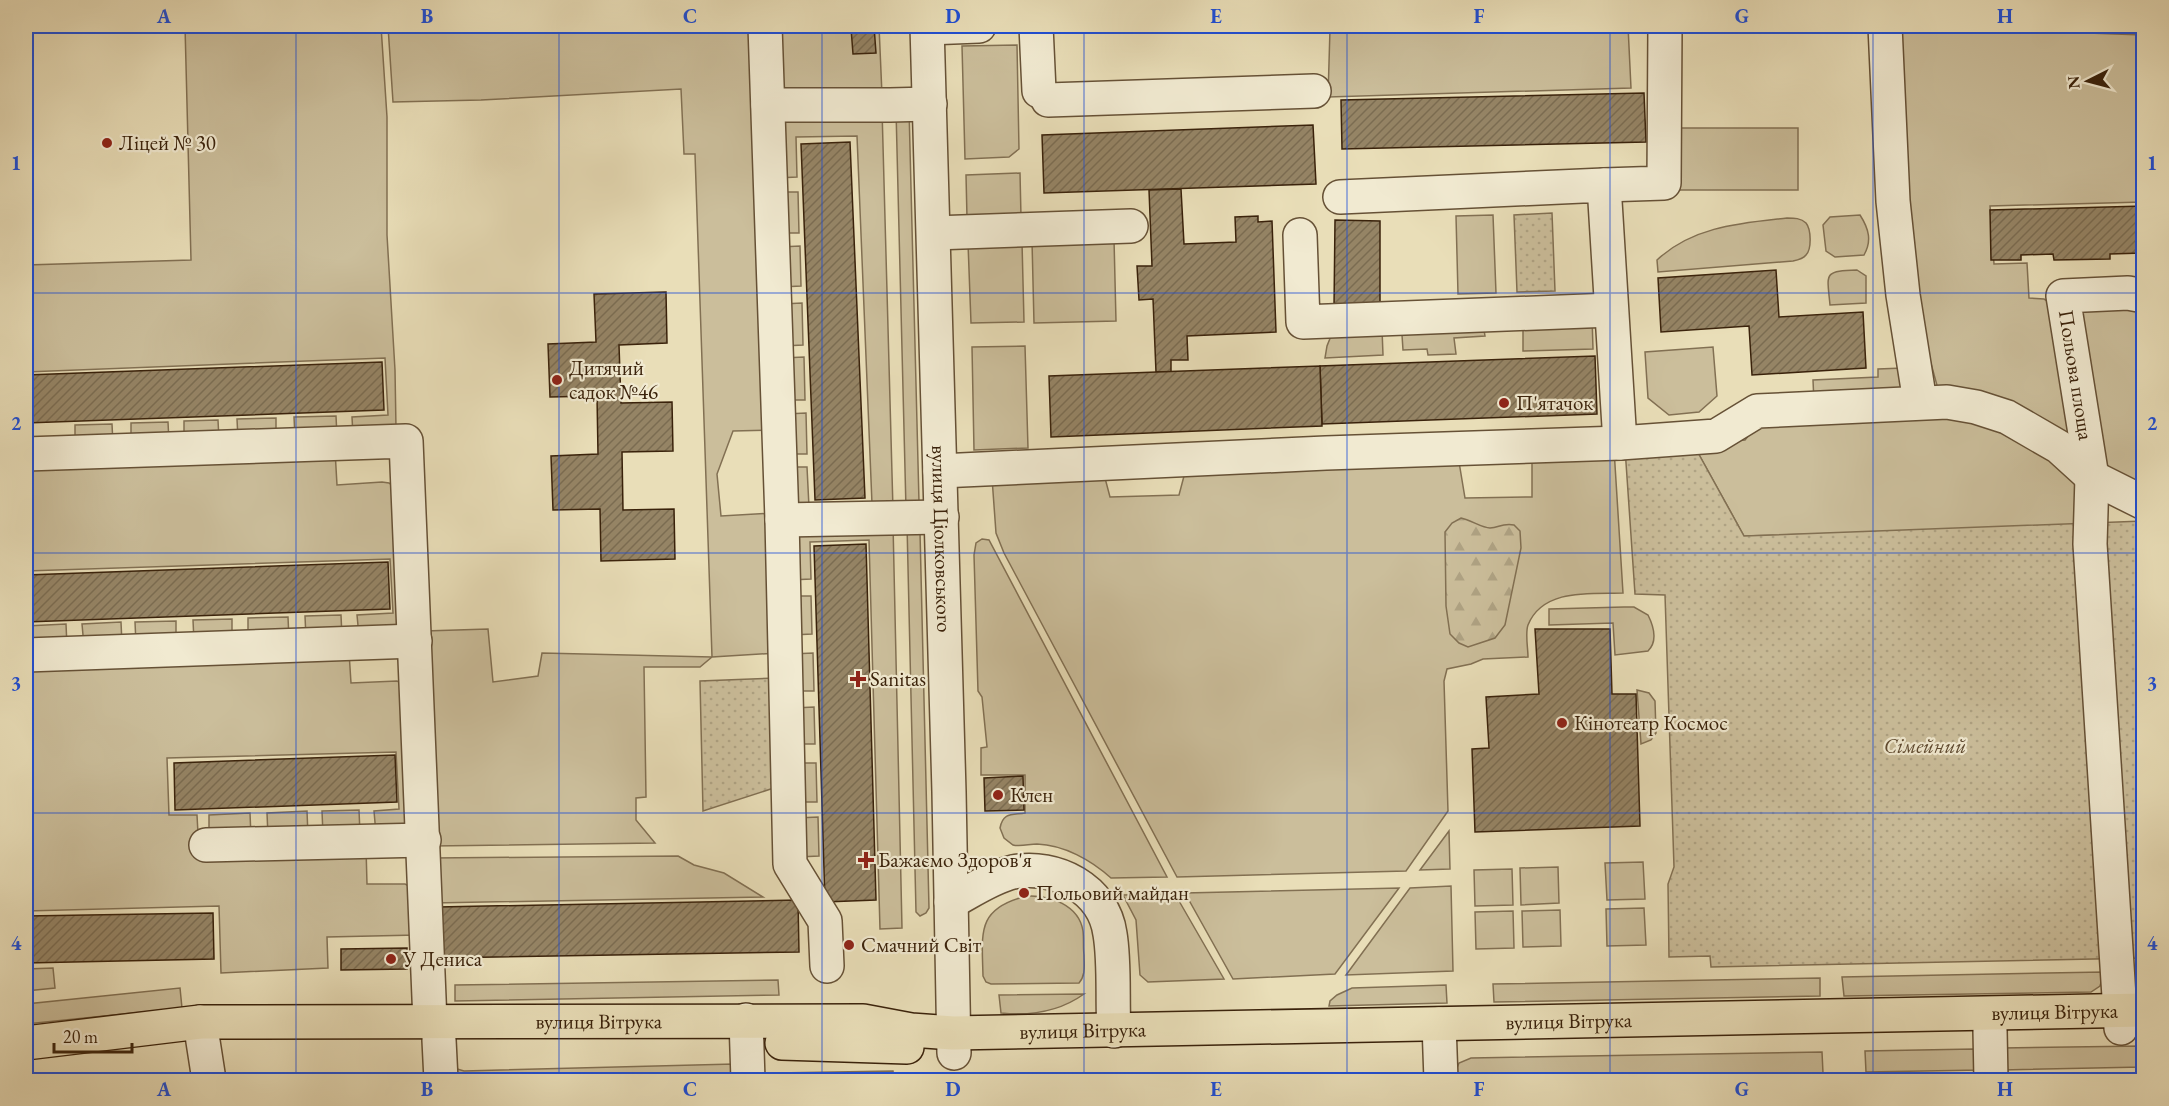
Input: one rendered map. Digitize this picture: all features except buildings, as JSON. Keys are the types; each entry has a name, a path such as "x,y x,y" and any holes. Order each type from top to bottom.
{"main road":[{"name":"вулиця Вітрука","path":"26,1043 202,1031 746,1031 901,1046 1114,1031 1439,1033 1990,1030 2132,1019"},
{"name":"вулиця Вітрука","path":"953,1043 2132,1019"},
{"name":"вулиця Вітрука","path":"26,1060 202,1031"}],"street":[{"path":"765,26 782,520 790,864 825,921 827,966"},
{"path":"927,27 980,26"},
{"path":"1036,26 1043,96 1314,91"},
{"path":"1340,197 1664,183 1665,26"},
{"path":"1885,26 1893,201 1903,295 1920,402"},
{"name":"вулиця Ціолковського","path":"927,27 942,518 953,1043"},
{"path":"768,105 930,104"},
{"path":"1604,186 1620,443"},
{"path":"934,233 1131,226"},
{"path":"1300,235 1303,322 1611,310"},
{"name":"Польова площа","path":"2092,477 2063,296 2128,293 2144,296"},
{"path":"940,471 1326,453 1620,443 1716,436 1757,411 1947,402 1976,406 2007,417 2059,447 2092,477 2144,503"},
{"path":"26,454 406,441 434,1031 441,1080"},
{"path":"2092,477 2091,544 2132,1019"},
{"path":"782,520 942,518"},
{"path":"26,655 415,641"},
{"path":"206,846 424,840"},
{"path":"951,902 987,883 1017,872 1037,871 1056,874 1083,887 1105,914 1110,934 1114,1031"},
{"path":"1990,1030 1991,1080"},
{"path":"202,1031 209,1080"},
{"path":"746,1031 748,1080"},
{"path":"1439,1033 1441,1080"}],"green space":[{"path":"185,26 381,26 387,117 387,235 396,428 353,436 352,417 388,415 385,358 26,372 26,265 191,260"},
{"path":"388,26 758,26 773,430 733,431 717,474 721,516 774,513 778,653 712,657 695,154 684,154 681,89 481,100 393,102"},
{"path":"772,26 879,26 882,95 781,95"},
{"path":"1361,26 1628,26 1631,88 1328,97 1330,29"},
{"path":"1893,26 2143,35 2143,202 1990,206 1994,264 2027,263 2029,298 2044,299 2054,305 2076,440 1938,389 1911,291"},
{"path":"1017,45 1019,149 1009,157 965,159 962,46"},
{"path":"882,109 893,510 790,513 788,467 807,467 809,507 872,504 857,136 796,137 797,177 777,178 774,112"},
{"path":"909,109 919,502 906,509 896,110"},
{"path":"1675,128 1798,128 1798,190 1675,190"},
{"path":"1020,173 1021,217 967,218 966,175"},
{"path":"778,192 798,192 799,233 779,233"},
{"path":"1552,213 1555,291 1517,292 1514,215"},
{"path":"1493,215 1496,293 1458,294 1456,216"},
{"path":"1860,215 1866,225 1868,235 1868,245 1864,255 1835,257 1826,251 1823,225 1830,217"},
{"path":"1787,218 1802,220 1809,230 1808,252 1800,259 1658,272 1657,260 1686,240 1702,233 1736,225"},
{"path":"1114,239 1116,321 1034,323 1032,241"},
{"path":"1022,242 1024,322 971,323 968,243"},
{"path":"800,246 801,286 781,287 780,247"},
{"path":"1857,270 1866,276 1866,303 1830,305 1828,280 1830,276 1838,271"},
{"path":"802,303 803,345 783,346 782,304"},
{"path":"2132,306 2143,309 2143,498 2103,465 2071,312"},
{"path":"1592,317 1593,349 1523,351 1523,328"},
{"path":"1483,324 1485,336 1454,338 1456,354 1428,355 1427,349 1403,350 1402,335 1405,328"},
{"path":"1382,329 1383,355 1325,358 1331,336"},
{"path":"1025,346 1028,448 974,450 972,347"},
{"path":"1713,347 1717,396 1699,412 1669,415 1648,398 1645,352"},
{"path":"804,357 805,400 785,400 783,358"},
{"path":"1903,368 1904,396 1814,403 1813,380 1878,377 1878,369"},
{"path":"1967,411 2075,473 2080,526 1744,536 1697,451 1699,444 1745,440 1763,417"},
{"path":"806,413 807,454 787,454 786,414"},
{"path":"336,416 337,436 295,437 294,417"},
{"path":"276,418 276,438 238,439 237,419"},
{"path":"218,420 219,440 184,441 184,421"},
{"path":"168,422 169,442 131,443 131,423"},
{"path":"112,424 113,444 75,445 75,425"},
{"name":"Сімейний","path":"1625,448 1697,451 1744,536 2143,521 2143,958 1711,967 1710,956 1669,957 1668,884 1674,867 1665,595 1635,594"},
{"path":"1614,449 1623,593 1569,595 1545,605 1535,613 1527,628 1528,657 1483,659 1447,669 1444,681 1448,811 1406,871 1177,877 1004,553 996,533 992,478 1105,478 1110,497 1179,495 1184,476 1459,462 1465,498 1532,497 1532,457"},
{"path":"335,450 337,485 382,482 394,487 405,634 359,636 357,615 393,613 390,559 26,571 26,461"},
{"path":"1461,518 1487,528 1514,525 1520,531 1521,548 1505,625 1495,638 1468,647 1459,643 1450,634 1446,606 1445,532 1452,523"},
{"path":"893,524 902,928 880,929 869,540 810,542 811,579 790,580 790,528"},
{"path":"907,524 920,532 929,908 920,916 916,912"},
{"path":"982,539 989,540 1167,877 1111,878 1095,865 1067,850 1037,844 1013,845 1004,838 1000,828 1003,819 1009,815 1025,813 1025,775 981,775 981,748 987,747 982,697 978,691 974,555 976,543"},
{"path":"791,596 811,596 812,634 792,635"},
{"path":"1634,607 1648,615 1652,624 1654,638 1648,651 1615,655 1613,623 1549,625 1549,609"},
{"path":"341,615 342,637 306,638 305,616"},
{"path":"288,617 289,639 248,640 248,618"},
{"path":"232,619 232,641 194,642 193,620"},
{"path":"176,621 176,643 136,644 135,622"},
{"path":"121,622 122,644 84,646 82,624"},
{"path":"66,624 67,646 27,648 26,626"},
{"path":"488,629 493,682 538,676 542,653 712,657 700,667 644,667 646,797 636,798 636,820 655,843 432,846 425,631"},
{"path":"349,652 351,683 397,681 403,685 413,832 376,834 374,811 399,809 396,752 167,758 169,815 197,815 199,852 366,848 367,884 405,884 411,887 417,935 327,937 328,968 221,973 219,906 26,911 26,662"},
{"path":"813,653 814,691 793,691 792,654"},
{"path":"777,678 780,786 703,811 700,681"},
{"path":"1637,690 1649,693 1655,701 1656,733 1651,740 1641,744"},
{"path":"814,707 815,744 795,744 794,708"},
{"path":"796,763 816,763 817,802 797,802"},
{"path":"359,810 360,834 323,835 322,811"},
{"path":"307,811 308,836 268,836 267,813"},
{"path":"250,813 251,837 209,838 209,815"},
{"path":"818,817 819,856 798,857 797,818"},
{"path":"1449,831 1450,869 1420,870"},
{"path":"678,856 694,865 724,873 763,897 433,903 432,858"},
{"path":"1643,862 1645,899 1607,900 1605,863"},
{"path":"1558,867 1559,903 1521,905 1520,868"},
{"path":"1512,869 1513,905 1475,906 1474,870"},
{"path":"1451,886 1453,971 1346,975 1410,888"},
{"path":"1399,888 1335,974 1233,979 1185,893"},
{"path":"1175,894 1224,979 1148,982 1140,975 1136,920 1123,895"},
{"path":"1027,896 1054,900 1070,908 1076,914 1083,934 1084,966 1083,977 1079,983 991,984 986,982 983,976 982,947 983,935 990,915 1010,901"},
{"path":"1644,908 1646,945 1607,946 1606,909"},
{"path":"1560,910 1561,946 1523,947 1522,911"},
{"path":"1513,911 1514,948 1476,949 1475,912"},
{"path":"53,968 55,988 26,991 26,969"},
{"path":"2104,972 2100,986 2091,992 1844,996 1842,977"},
{"path":"1820,978 1820,996 1494,1002 1493,984"},
{"path":"778,980 779,995 455,1001 455,985"},
{"path":"1446,985 1447,1003 1329,1006 1330,1001 1337,995 1352,988"},
{"path":"180,988 182,1008 26,1024 26,1004"},
{"path":"1084,994 1055,1009 1023,1014 1001,1013 999,995"},
{"path":"2143,1046 2143,1067 2002,1070 2002,1048"},
{"path":"1974,1049 1981,1070 1866,1072 1865,1051"},
{"path":"1822,1052 1823,1073 1452,1080 1459,1063 1471,1058"},
{"path":"734,1064 740,1080 447,1080 447,1066 464,1071"},
{"path":"893,1071 894,1077 902,1080 759,1080 776,1073"},
{"path":"224,1073 433,1073 433,1080 224,1080"}],"place":[{"name":"Ліцей № 30","path":"107,143"},
{"name":"Дитячий садок №46","path":"557,380"},
{"name":"П'ятачок","path":"1504,403"},
{"name":"Sanitas","path":"858,679"},
{"name":"Кінотеатр Космос","path":"1562,723"},
{"name":"Клен","path":"998,795"},
{"name":"Бажаємо Здоров'я","path":"866,860"},
{"name":"Польовий майдан","path":"1024,893"},
{"name":"Смачний Світ","path":"849,945"},
{"name":"У Дениса","path":"391,959"}]}
